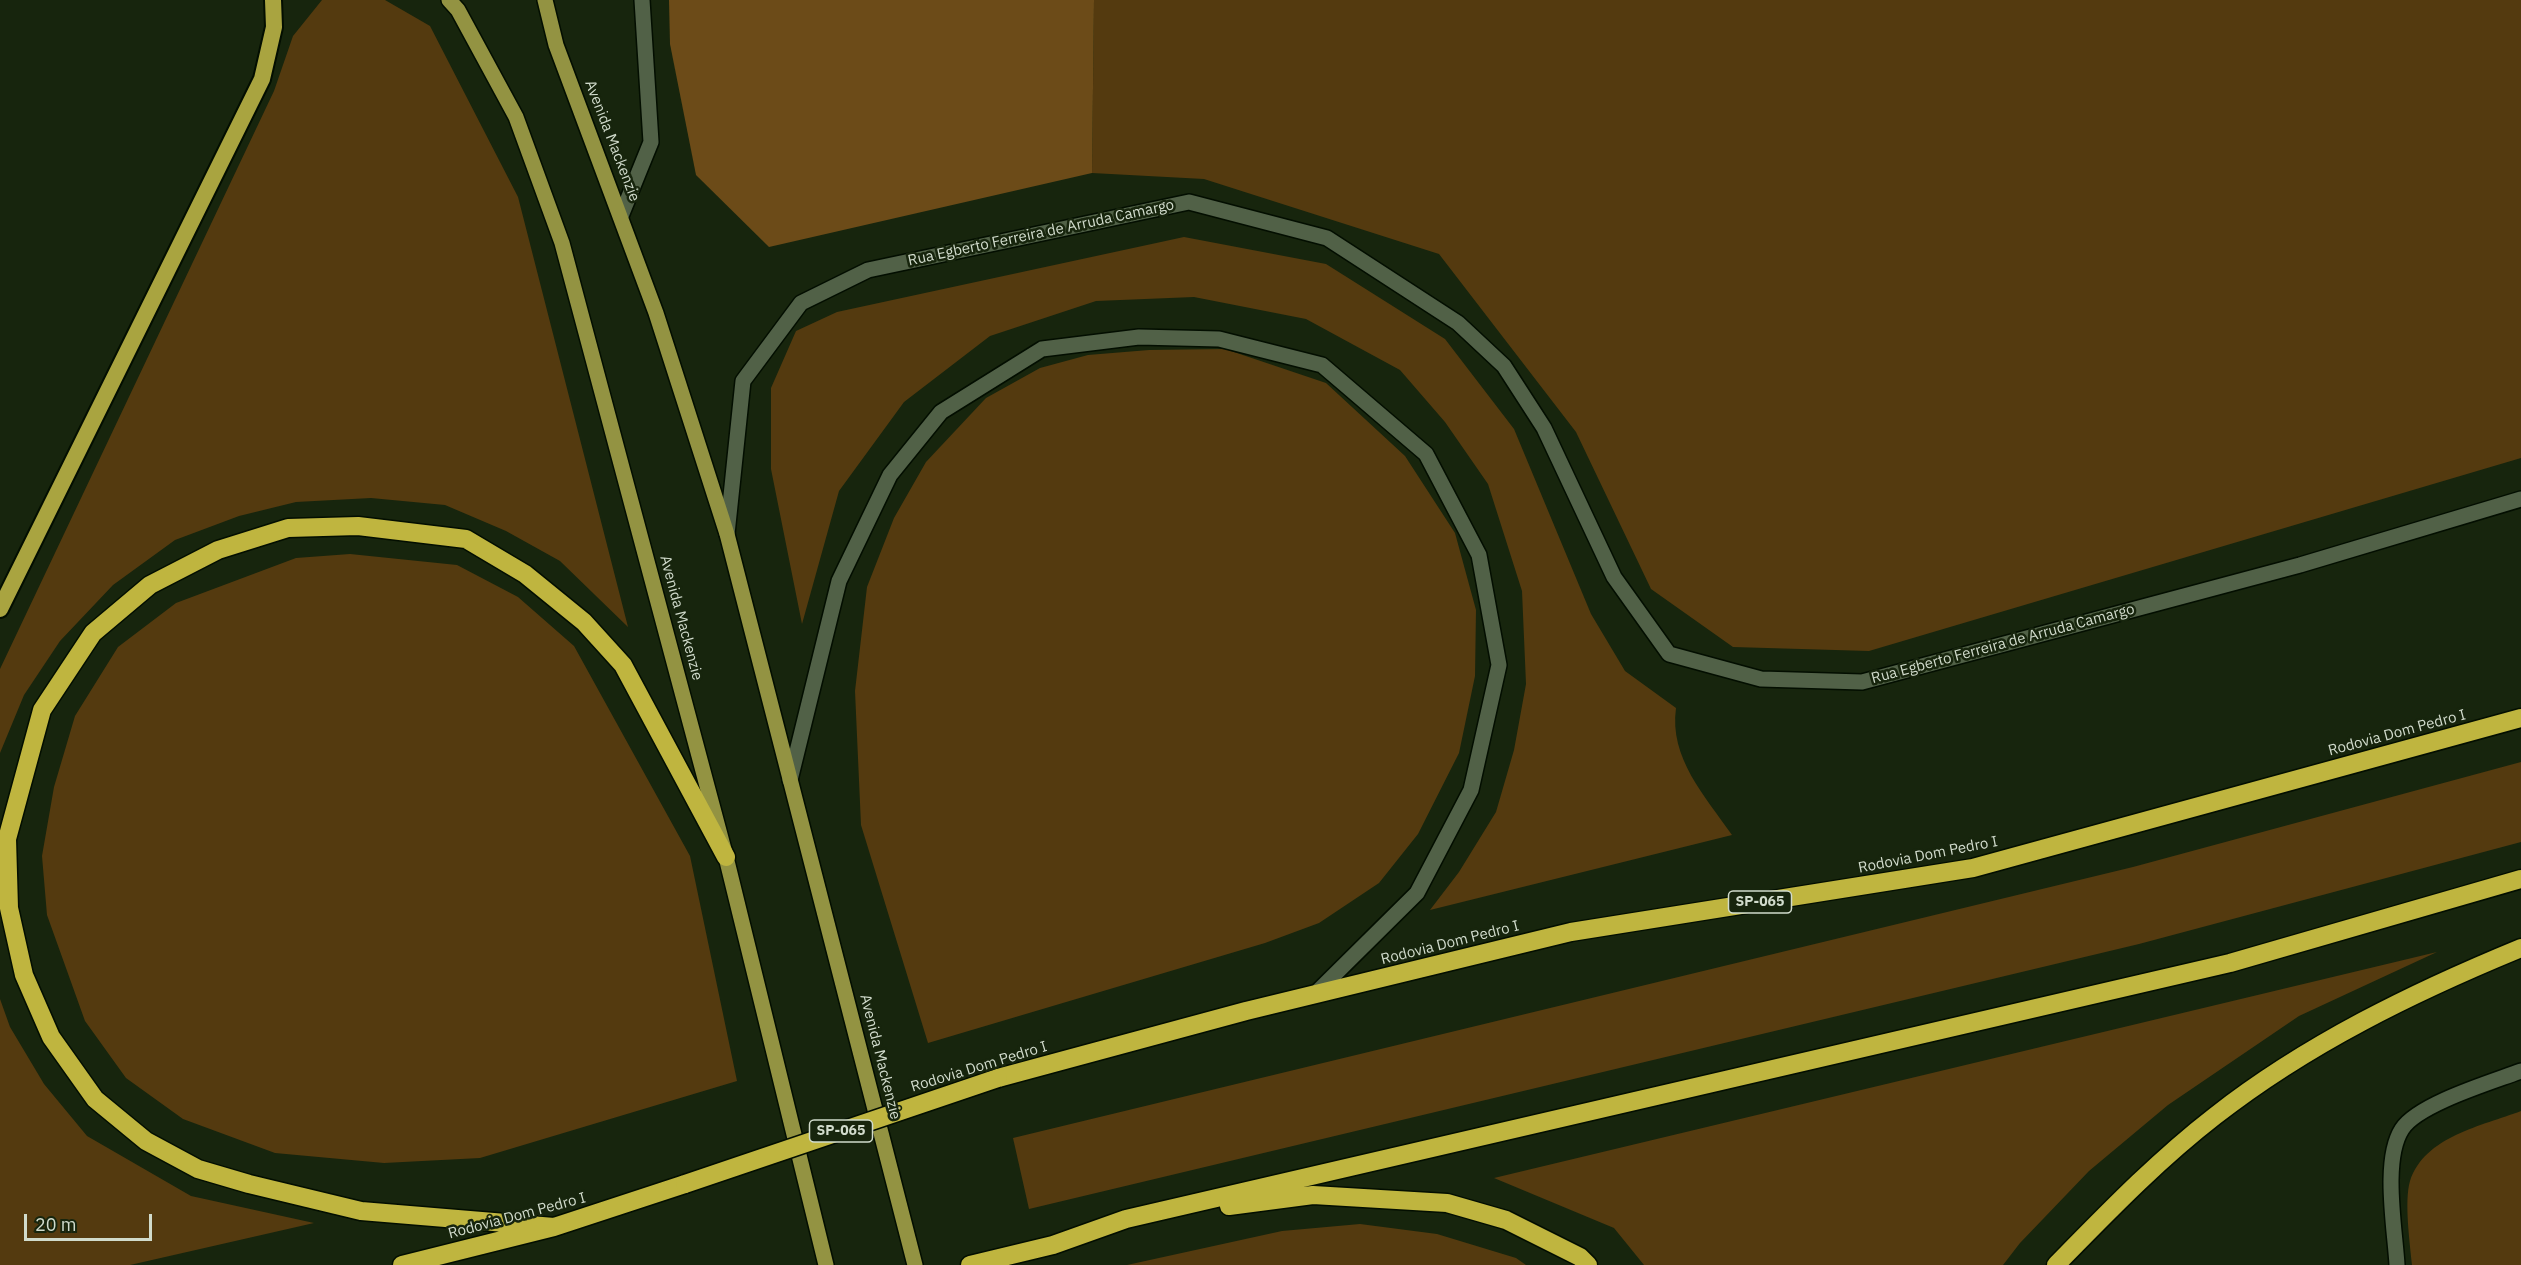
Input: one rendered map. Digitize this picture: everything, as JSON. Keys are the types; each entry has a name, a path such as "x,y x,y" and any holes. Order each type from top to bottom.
{"highway":[{"path":"0,609 262,80 274,27 273,0"},
{"path":"554,1227 361,1211 249,1184 198,1169 146,1141 95,1099 51,1037 24,975 9,908 7,839 42,710 93,633 150,585 218,550 288,528 358,526 466,539 525,574 584,622 623,665 726,857"},
{"name":"Rodovia Dom Pedro I","path":"402,1265 554,1227 998,1078 1315,994 1571,932 1973,868 2521,718"},
{"path":"970,1265 1053,1245 1126,1219 2230,963 2521,879"},
{"path":"2056,1265 2133,1187 2207,1123 2294,1061 2440,981 2521,948"},
{"path":"1126,1219 1313,1196 1447,1203 1506,1220 1580,1257 1588,1265"}],"main road":[{"name":"Avenida Mackenzie","path":"448,0 458,10 516,117 561,243 726,857 826,1265"},
{"name":"Avenida Mackenzie","path":"545,0 556,45 656,313 726,534 915,1265"}],"street":[{"path":"621,216 651,142 642,0"},
{"name":"Rua Egberto Ferreira de Arruda Camargo","path":"726,534 743,381 801,303 868,270 1190,202 1327,238 1458,323 1504,366 1544,428 1614,577 1669,654 1761,679 1862,682 2300,565 2521,499"},
{"path":"790,780 839,581 890,475 940,412 1042,349 1139,337 1219,339 1322,365 1426,454 1479,555 1499,665 1471,790 1417,893 1315,994"},
{"path":"2397,1265 2390,1166 2402,1128 2433,1105 2521,1071"}],"shaded area":[{"path":"322,0 385,0 430,26 518,197 628,627 560,561 506,531 445,505 371,498 296,502 239,516 175,540 113,585 60,641 24,695 0,753 0,669 274,91 293,36"},
{"path":"669,0 1094,0 1092,173 769,247 696,175 670,44"},
{"path":"1094,0 2521,0 2521,458 1869,651 1733,647 1651,589 1576,432 1439,254 1204,179 1092,173"},
{"path":"1184,237 1326,264 1445,339 1514,429 1591,614 1625,671 1676,708 1675,726 1678,743 1691,776 1732,835 1430,910 1459,872 1496,812 1514,750 1526,684 1522,591 1488,484 1445,422 1400,370 1306,319 1194,297 1096,301 990,336 904,402 839,491 802,624 771,469 771,388 796,331 837,312"},
{"path":"1225,349 1326,383 1405,456 1455,533 1476,610 1475,676 1459,753 1418,834 1379,883 1319,923 1265,943 928,1043 861,825 855,691 867,587 894,518 926,462 986,398 1040,368 1088,355 1149,350"},
{"path":"350,554 457,565 518,597 574,646 690,856 737,1081 480,1158 384,1163 275,1153 183,1119 126,1078 85,1021 47,915 42,856 54,787 75,716 118,647 176,603 296,558"},
{"path":"2521,762 2521,842 2139,944 1029,1209 1013,1138 2133,867"},
{"path":"2437,952 2299,1016 2168,1105 2089,1171 2020,1243 2003,1265 1644,1265 1614,1228 1494,1178"},
{"path":"0,999 10,1027 44,1084 87,1136 191,1196 314,1223 130,1265 0,1265"},
{"path":"2521,1111 2521,1265 2412,1265 2408,1189 2417,1166 2428,1153 2456,1135"},
{"path":"1360,1224 1437,1234 1516,1258 1526,1265 1127,1265 1282,1231"}]}
